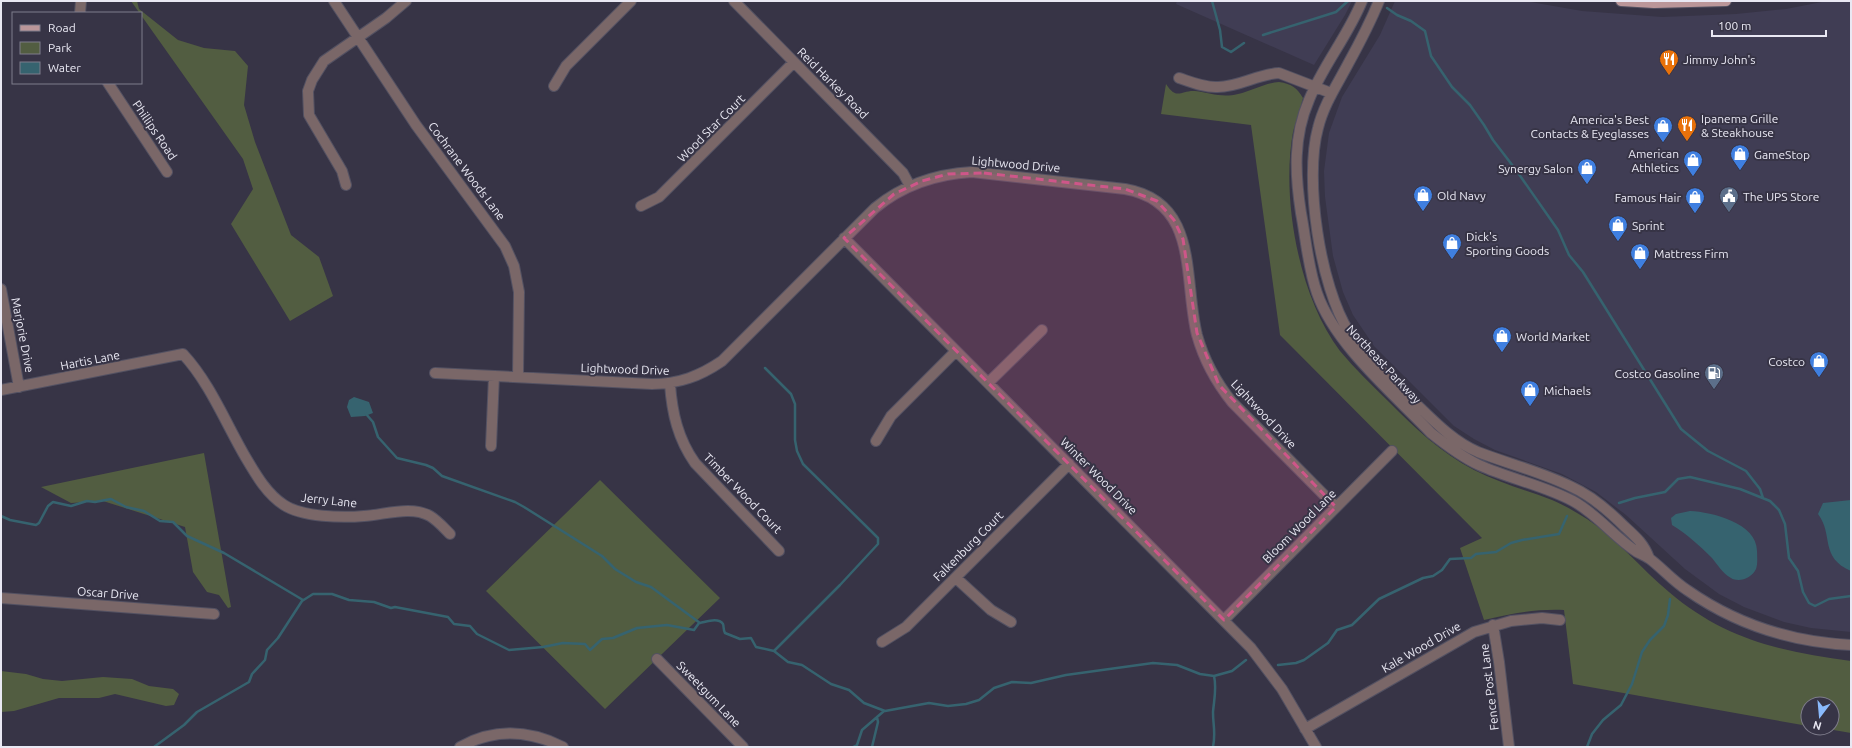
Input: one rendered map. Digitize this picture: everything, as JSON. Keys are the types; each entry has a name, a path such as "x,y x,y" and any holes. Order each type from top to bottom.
{"main road":[{"path":"1621,1 1726,1"}],"street":[{"path":"80,12 81,1"},
{"name":"Cochrane Woods Lane","path":"334,1 416,125 498,235 510,257 516,273 519,292 518,377"},
{"path":"346,185 342,171 309,115 308,91 312,80 324,60 386,18 406,1"},
{"path":"554,86 566,66 631,1"},
{"name":"Reid Harkey Road","path":"734,1 903,173 910,186"},
{"name":"Northeast Parkway","path":"1362,1 1352,25 1309,99 1297,142 1296,180 1315,287 1325,311 1349,348 1432,433 1445,444 1480,465 1558,493 1574,502 1602,522 1636,551 1649,558 1669,578 1688,592 1757,628 1782,636 1808,641 1851,645"},
{"name":"Northeast Parkway","path":"1379,1 1364,34 1325,106 1316,138 1312,185 1328,285 1340,317 1349,333 1366,354 1437,425 1460,442 1476,451 1540,473 1582,492 1613,514 1645,546 1649,558"},
{"name":"Wood Star Court","path":"641,206 658,197 794,62"},
{"path":"1178,78 1217,88 1226,87 1271,73 1279,73 1331,93"},
{"name":"Phillips Road","path":"109,84 167,172"},
{"name":"Lightwood Drive","path":"435,373 670,384 695,377 722,361 844,238 884,201 910,186 948,174 984,173 1125,189 1142,193 1157,201 1174,220 1183,239 1197,333 1204,354 1219,385 1232,402 1336,507"},
{"name":"Winter Wood Drive","path":"844,238 1251,648 1271,673 1316,747"},
{"name":"Marjorie Drive","path":"1,289 19,387"},
{"path":"988,383 1042,330"},
{"path":"876,441 891,416 956,351"},
{"name":"Hartis Lane","path":"1,390 183,354"},
{"name":"Jerry Lane","path":"183,354 200,376 259,479 272,496 284,505 301,512 330,515 363,516 393,512 418,512 430,516 450,534"},
{"path":"491,446 494,376"},
{"name":"Timber Wood Court","path":"670,384 677,429 689,455 779,551"},
{"name":"Bloom Wood Lane","path":"1224,620 1392,450"},
{"name":"Falkenburg Court","path":"882,642 906,627 1069,464"},
{"path":"956,578 991,610 1011,622"},
{"name":"Oscar Drive","path":"1,598 214,614"},
{"name":"Kale Wood Drive","path":"1305,729 1463,637 1493,625 1525,619 1560,620"},
{"name":"Fence Post Lane","path":"1493,625 1509,747"},
{"name":"Sweetgum Lane","path":"657,659 743,747"},
{"path":"460,747 476,739 489,735 514,732 540,737 563,747"}],"highlighted area":[{"path":"984,173 1125,189 1157,201 1174,220 1183,239 1197,333 1219,385 1336,507 1224,620 844,238 894,194 922,181 948,174"}],"shaded area":[{"path":"1177,1 1352,1 1314,65 1176,4"},
{"path":"1395,1 1525,1 1582,11 1662,17 1736,14 1786,9 1827,1 1851,1 1851,632 1811,628 1784,622 1744,607 1719,594 1685,569 1626,515 1596,492 1562,474 1495,450 1454,426 1374,346 1353,315 1343,292 1333,256 1325,197 1324,171 1329,133 1342,97 1380,35"}],"green space":[{"path":"131,1 137,1 139,9 178,40 204,48 235,51 248,66 244,105 255,142 291,235 319,257 333,296 290,321 231,224 253,189 243,159 142,17 142,12 139,12"},
{"path":"1279,82 1287,84 1294,87 1303,98 1293,132 1290,158 1292,216 1304,276 1314,303 1326,329 1346,358 1409,421 1450,456 1483,475 1552,500 1587,519 1609,536 1669,592 1690,608 1711,621 1754,641 1777,648 1851,661 1851,733 1840,731 1840,696 1800,696 1800,725 1573,684 1564,610 1524,612 1484,620 1460,548 1482,538 1280,335 1251,125 1161,114 1166,84 1173,92 1179,94 1195,91 1227,96"},
{"path":"204,453 231,607 228,608 219,595 207,592 193,572 185,527 103,501 71,503 41,487"},
{"path":"600,480 720,598 605,709 486,591"},
{"path":"1,671 62,681 103,677 132,679 149,686 173,689 179,694 174,705 166,706 115,694 99,698 59,698 14,711 1,712"}],"water":[{"path":"354,397 369,402 373,413 365,416 351,417 347,407 349,400"},
{"path":"1851,500 1851,571 1835,559 1828,545 1823,522 1818,514 1823,503"},
{"path":"1690,511 1710,514 1732,521 1742,526 1750,533 1755,541 1757,551 1757,567 1752,575 1741,580 1731,578 1698,545 1672,525 1671,518 1676,514"}],"waterway":[{"path":"1212,1 1220,30 1222,47 1231,52 1244,43"},
{"path":"1263,35 1336,12 1348,1"},
{"path":"1387,8 1397,15 1411,21 1425,31 1431,56 1452,87 1470,105 1493,140 1558,230 1569,255 1583,272 1681,429 1708,451 1746,471 1760,489 1763,498"},
{"path":"765,368 791,394 795,404 795,440 797,451 803,464 878,538 878,544 840,585 774,651"},
{"path":"366,414 373,422 378,437 397,458 426,465 433,468 442,476 515,502 602,556 615,569 636,582 651,587 700,623 712,620 721,622 725,633 740,639 751,638 756,647 774,651 788,662 802,665 831,684 849,690 864,703 885,711 929,703 948,706 966,704 979,700 994,688 1012,682 1031,683 1066,675 1153,663 1177,665 1200,674 1214,676 1232,671 1246,660"},
{"path":"1619,503 1665,492 1678,479 1690,477 1740,489 1770,501 1779,510 1785,524 1789,558 1798,571 1803,592 1809,603 1815,606 1829,599 1851,596"},
{"path":"1,516 10,520 36,525 39,523 48,506 53,502 71,506 87,501 95,502 111,499 126,507 144,511 160,521 173,522 187,536 224,553 303,600"},
{"path":"1278,665 1296,663 1304,660 1328,643 1337,630 1352,625 1379,599 1423,578 1433,576 1442,570 1450,559 1471,558 1476,554 1496,552 1511,543 1559,534 1567,516"},
{"path":"154,747 184,725 197,712 249,682 252,674 265,660 267,650 278,638 302,601 313,594 332,594 349,600 374,602 391,608 395,607 448,617 454,624 470,626 477,634 509,650 543,647 563,643 585,644 590,650 602,639 613,638 637,628 667,625 694,630 699,623"},
{"path":"1587,747 1592,734 1603,720 1621,705 1632,684 1642,652 1650,640 1664,626 1668,615 1670,599"},
{"path":"1213,747 1214,676"},
{"path":"853,747 857,745 862,730 884,711"},
{"path":"872,747 878,722 877,717"}],"place":[{"name":"Jimmy John's","path":"1669,76"},
{"name":"Ipanema Grille & Steakhouse","path":"1687,142"},
{"name":"America's Best Contacts & Eyeglasses","path":"1663,143"},
{"name":"GameStop","path":"1740,171"},
{"name":"American Athletics","path":"1693,177"},
{"name":"Synergy Salon","path":"1587,185"},
{"name":"Old Navy","path":"1423,212"},
{"name":"The UPS Store","path":"1729,213"},
{"name":"Famous Hair","path":"1695,214"},
{"name":"Sprint","path":"1618,242"},
{"name":"Dick's Sporting Goods","path":"1452,260"},
{"name":"Mattress Firm","path":"1640,270"},
{"name":"World Market","path":"1502,353"},
{"name":"Costco","path":"1819,378"},
{"name":"Costco Gasoline","path":"1714,390"},
{"name":"Michaels","path":"1530,407"}]}
